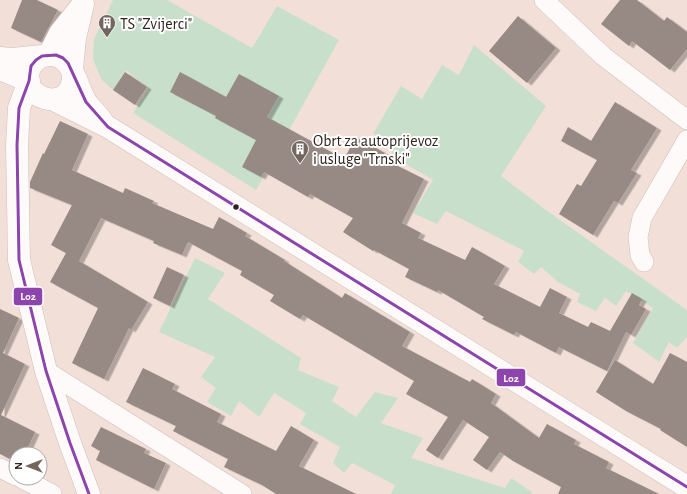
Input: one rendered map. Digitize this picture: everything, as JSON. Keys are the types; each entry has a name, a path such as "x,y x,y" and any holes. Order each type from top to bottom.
{"main road":[{"path":"84,2 60,33 45,56 36,60 31,66 28,74 28,81 30,88 40,98 50,100 108,127 680,488"},
{"path":"17,144 27,117 34,107 66,94 73,82 72,72 75,38 84,2"},
{"path":"0,58 13,59 56,55 63,58 68,63 86,102 108,127"},
{"path":"0,69 28,81"},
{"path":"28,81 19,108 17,144 19,260 46,371 89,494"}],"street":[{"path":"544,0 603,56 687,120"},
{"path":"644,262 640,255 638,237 642,218 687,140"},
{"path":"46,371 242,494"},
{"path":"36,486 52,494"}],"green space":[{"path":"113,0 167,0 252,48 277,6 339,40 256,190 133,113 149,88 126,70 113,90 101,79 93,59 94,39"},
{"path":"474,45 546,106 501,176 546,210 687,310 687,337 677,348 669,342 659,362 633,343 653,308 626,291 616,306 605,298 596,311 577,302 580,294 558,282 541,267 534,274 518,262 524,251 446,211 437,224 413,213 433,180 392,156 392,143 373,134 401,86 422,99 442,65 459,75"},
{"path":"195,258 225,273 208,299 301,358 298,370 339,387 332,401 356,417 375,392 398,398 381,423 423,438 411,458 505,488 511,478 532,492 531,494 391,494 395,485 352,463 344,473 333,463 340,447 300,424 306,413 274,393 259,417 239,401 231,416 207,402 216,388 201,377 215,357 159,332"}],"building":[{"path":"22,0 37,0 58,10 41,42 11,28"},
{"path":"620,0 637,0 664,21 667,17 687,32 687,49 670,70 632,41 629,46 601,24"},
{"path":"518,16 556,48 527,83 489,51"},
{"path":"125,72 147,87 135,105 113,90"},
{"path":"180,72 226,97 239,74 279,96 267,117 344,159 356,137 385,153 382,158 424,179 402,223 421,233 418,238 465,260 472,247 505,266 494,284 540,307 550,288 567,297 559,313 588,327 591,322 610,331 632,293 642,299 639,305 646,309 631,335 626,332 607,371 559,347 556,353 516,332 514,335 482,319 484,317 438,290 437,292 405,277 409,269 374,250 373,251 343,232 353,218 310,194 308,197 264,172 261,177 242,167 256,140 215,118 216,116 170,92"},
{"path":"615,102 657,128 631,170 637,173 618,203 614,201 593,235 559,214 577,184 581,186 597,160 561,141 568,127 591,141"},
{"path":"60,121 88,134 72,170 123,193 125,188 154,201 152,203 213,229 219,217 247,233 245,236 285,260 284,261 342,298 345,293 410,332 402,346 470,382 472,379 496,394 491,403 539,438 547,424 576,440 574,444 609,462 606,468 659,494 558,494 561,487 513,461 500,452 487,470 473,460 489,437 463,420 438,458 426,450 448,417 406,394 414,381 303,315 300,319 270,301 274,295 240,275 242,271 188,242 182,255 101,218 79,261 148,302 131,330 129,328 104,379 72,363 98,308 50,282 66,253 51,245 72,205 30,188 30,182"},
{"path":"167,267 184,275 170,306 153,298"},
{"path":"0,309 19,318 3,353 25,364 1,415 35,432 29,446 8,446 8,458 0,454"},
{"path":"670,353 687,362 687,447 660,430 661,429 626,411 596,392 615,360 653,384"},
{"path":"143,368 175,384 172,389 221,414 217,422 276,451 291,426 314,440 299,466 356,494 276,494 262,485 224,467 228,459 173,431 176,426 126,402"},
{"path":"101,427 146,449 144,453 166,463 154,489 96,460 100,451 91,446"}],"transit line":[{"name":"L02","path":"89,494 46,371 19,260 17,145 19,108 29,81 31,66 42,56 56,55 63,58 68,63 86,102 108,127 687,487"}],"place":[{"name":"TS \"Zvijerci\"","path":"107,38"},
{"name":"Obrt za autoprijevoz i usluge \"Trnski\"","path":"300,164"}]}
